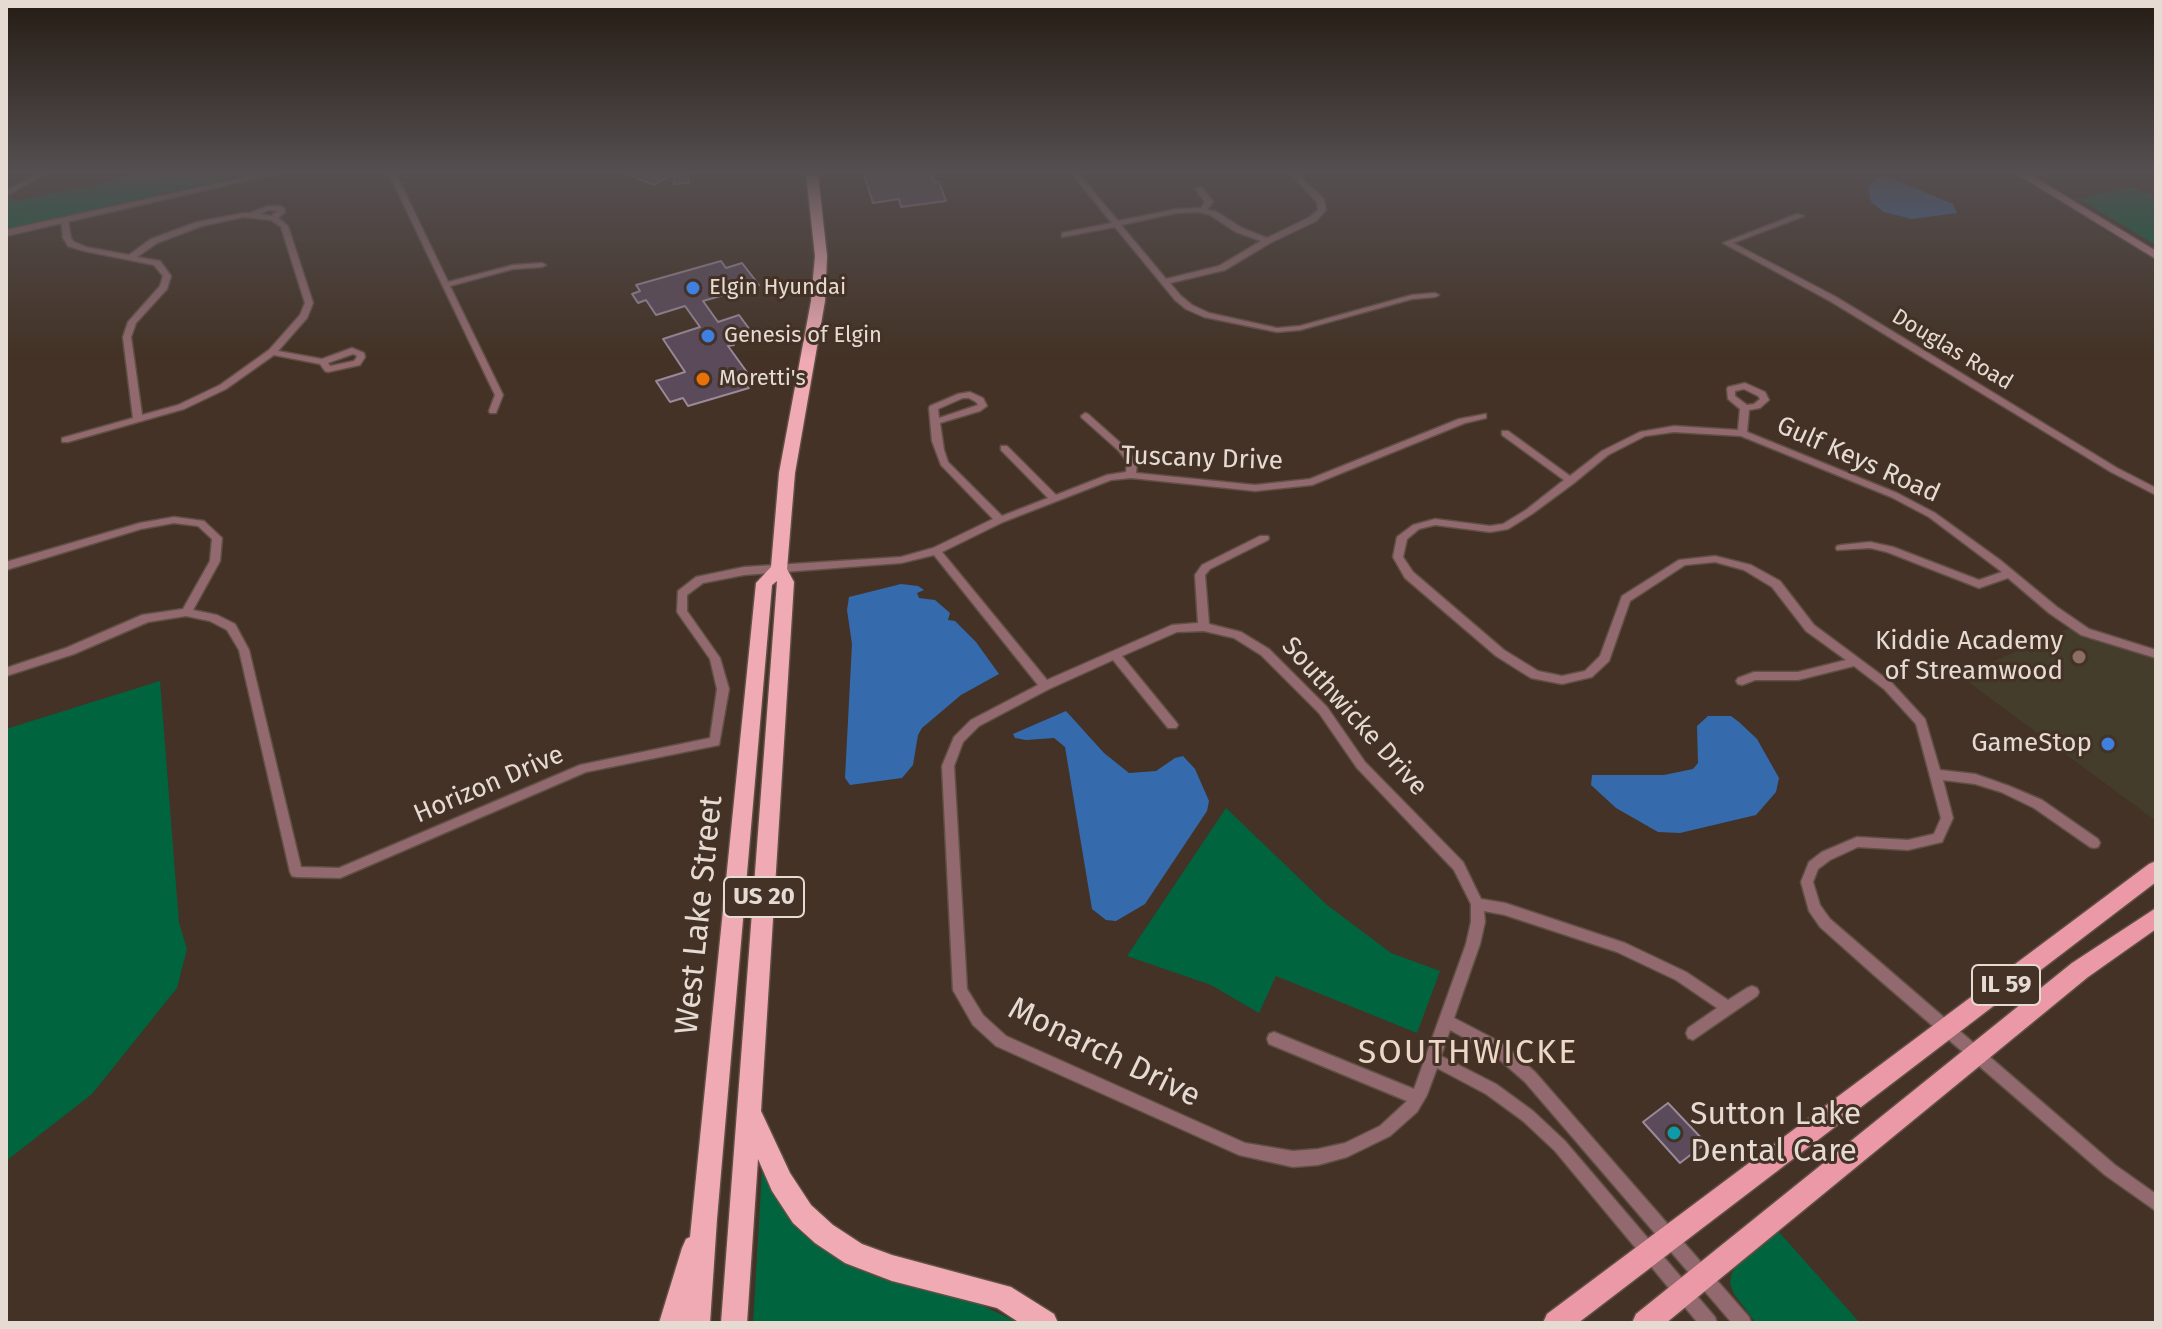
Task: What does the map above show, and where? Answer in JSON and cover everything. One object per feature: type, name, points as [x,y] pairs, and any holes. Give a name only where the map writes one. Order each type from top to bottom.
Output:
[{"type":"highway","name":"West Lake Street","points":[[734,1323],[786,582],[779,569],[787,473],[805,359],[818,301],[821,256],[819,236]]},
{"type":"highway","name":"West Lake Street","points":[[697,1323],[704,1219],[764,583],[779,569]]},
{"type":"highway","points":[[748,1110],[781,1182],[802,1214],[824,1234],[854,1254],[892,1268],[1002,1296],[1045,1323]]},
{"type":"highway","points":[[672,1323],[704,1219]]},
{"type":"main road","points":[[2123,236],[2156,256]]},
{"type":"main road","name":"IL 59","points":[[1645,1323],[1705,1276],[1961,1041],[2156,870]]},
{"type":"main road","name":"IL 59","points":[[1556,1323],[1660,1245],[1961,1041],[2080,970],[2156,917]]},
{"type":"street","points":[[67,236],[71,244],[84,249],[157,263],[167,276],[168,282],[142,308],[127,337],[138,419]]},
{"type":"street","points":[[130,258],[168,236]]},
{"type":"street","points":[[65,440],[205,396],[272,352],[304,316],[309,303],[287,236]]},
{"type":"street","points":[[422,236],[499,395],[493,411]]},
{"type":"street","points":[[1125,236],[1183,302],[1198,311],[1277,330],[1300,328],[1412,297],[1435,295]]},
{"type":"street","points":[[1256,236],[1267,241]]},
{"type":"street","points":[[1164,282],[1222,268],[1277,236]]},
{"type":"street","name":"Douglas Road","points":[[1746,236],[1727,243],[1833,299],[2114,470],[2156,492]]},
{"type":"street","points":[[446,285],[513,267],[542,265]]},
{"type":"street","points":[[272,352],[323,362]]},
{"type":"street","points":[[935,422],[983,406],[980,400],[970,395],[943,402],[933,408],[935,422],[944,463],[1000,520]]},
{"type":"street","points":[[1742,433],[1745,408]]},
{"type":"street","points":[[1085,416],[1122,449],[1132,462],[1131,475]]},
{"type":"street","name":"Tuscany Drive","points":[[779,569],[901,560],[936,551],[1000,520],[1102,479],[1131,475],[1255,488],[1312,482],[1462,421],[1483,416]]},
{"type":"street","name":"Gulf Keys Road","points":[[1961,1041],[1825,923],[1814,907],[1807,882],[1813,866],[1842,846],[1857,842],[1908,845],[1938,838],[1947,818],[1921,722],[1888,686],[1810,628],[1776,584],[1747,567],[1715,559],[1683,562],[1626,599],[1605,658],[1588,674],[1562,680],[1535,675],[1500,653],[1409,575],[1398,557],[1402,537],[1416,527],[1435,522],[1490,529],[1505,527],[1605,453],[1643,434],[1674,429],[1742,433],[1894,495],[1932,515],[2085,632],[2156,654]]},
{"type":"street","points":[[1505,433],[1571,481]]},
{"type":"street","points":[[1004,448],[1054,498]]},
{"type":"street","points":[[6,566],[140,526],[174,520],[201,523],[217,538],[215,561],[186,612],[146,618],[70,651],[6,672]]},
{"type":"street","points":[[1204,627],[1200,575],[1206,567],[1264,538]]},
{"type":"street","points":[[1841,548],[1870,545],[1889,549],[1979,584],[2010,573]]},
{"type":"street","points":[[936,551],[1045,686]]},
{"type":"street","name":"Horizon Drive","points":[[186,612],[213,618],[231,627],[244,650],[296,872],[340,873],[584,768],[715,742],[723,689],[715,658],[682,612],[682,594],[700,580],[722,574],[779,569]]},
{"type":"street","name":"Southwicke Drive","points":[[1045,686],[1176,628],[1204,627],[1237,635],[1257,646],[1335,725],[1361,765],[1459,866],[1477,904]]},
{"type":"street","points":[[1114,654],[1172,725]]},
{"type":"street","points":[[1742,681],[1754,676],[1798,676],[1855,662]]},
{"type":"street","name":"Monarch Drive","points":[[1045,686],[975,723],[958,740],[948,766],[960,990],[978,1020],[1001,1041],[1020,1050],[1244,1150],[1268,1156],[1318,1157],[1347,1150],[1385,1131],[1418,1098],[1433,1059]]},
{"type":"street","points":[[1937,774],[1975,779],[2005,789],[2038,804],[2094,843]]},
{"type":"street","points":[[1728,1008],[1681,976],[1620,947],[1505,909],[1477,904],[1478,922],[1473,944],[1433,1059],[1491,1089],[1528,1116],[1660,1245],[1705,1276],[1743,1323]]},
{"type":"street","points":[[1693,1033],[1752,992]]},
{"type":"street","points":[[1446,1021],[1497,1048],[1530,1077],[1578,1132],[1660,1245],[1683,1293],[1709,1323]]},
{"type":"street","points":[[1274,1039],[1418,1098]]},
{"type":"street","points":[[1961,1041],[2110,1170],[2156,1203]]},
{"type":"street","points":[[1560,1146],[1578,1132]]},
{"type":"shaded area","points":[[2072,627],[2094,640],[2156,659],[2156,821],[1960,676]]},
{"type":"green space","points":[[2141,236],[2156,236],[2156,245]]},
{"type":"green space","points":[[160,681],[179,923],[187,949],[177,988],[92,1094],[6,1161],[6,729]]},
{"type":"green space","points":[[1226,808],[1327,905],[1391,953],[1440,971],[1417,1033],[1276,976],[1259,1013],[1211,985],[1127,956]]},
{"type":"green space","points":[[762,1172],[793,1221],[814,1242],[847,1265],[888,1281],[979,1304],[1019,1323],[753,1323]]},
{"type":"green space","points":[[1778,1231],[1860,1323],[1756,1323],[1734,1294],[1731,1275],[1736,1266]]},
{"type":"water","points":[[901,584],[918,586],[924,590],[917,593],[919,598],[935,600],[950,613],[948,620],[955,621],[976,642],[999,674],[961,695],[922,728],[913,765],[902,778],[850,785],[845,778],[852,644],[847,610],[849,597]]},
{"type":"water","points":[[1066,711],[1104,753],[1129,773],[1156,771],[1183,756],[1195,769],[1209,801],[1207,811],[1145,904],[1116,921],[1106,920],[1092,909],[1065,747],[1054,738],[1026,740],[1015,738],[1013,734]]},
{"type":"water","points":[[1708,716],[1731,716],[1739,722],[1757,739],[1779,778],[1776,792],[1756,815],[1680,833],[1658,832],[1616,808],[1591,785],[1592,775],[1664,775],[1693,769],[1698,763],[1697,726]]},
{"type":"building","points":[[721,261],[726,268],[742,263],[759,285],[703,301],[718,322],[739,315],[753,334],[731,340],[734,345],[728,346],[749,375],[741,377],[749,388],[688,406],[683,398],[670,402],[656,381],[685,372],[663,339],[700,327],[685,306],[656,315],[646,300],[638,303],[632,294],[640,291],[636,285]]},
{"type":"building","name":"Sutton Lake Dental Care","points":[[1668,1103],[1706,1143],[1680,1163],[1643,1122]]},
{"type":"place","name":"Elgin Hyundai","points":[[693,288]]},
{"type":"place","name":"Genesis of Elgin","points":[[708,336]]},
{"type":"place","name":"Moretti's","points":[[703,379]]},
{"type":"place","name":"Kiddie Academy of Streamwood","points":[[2079,657]]},
{"type":"place","name":"GameStop","points":[[2108,744]]},
{"type":"place","name":"Sutton Lake Dental Care","points":[[1674,1133]]},
{"type":"district","name":"SOUTHWICKE","points":[[1468,1054]]}]
